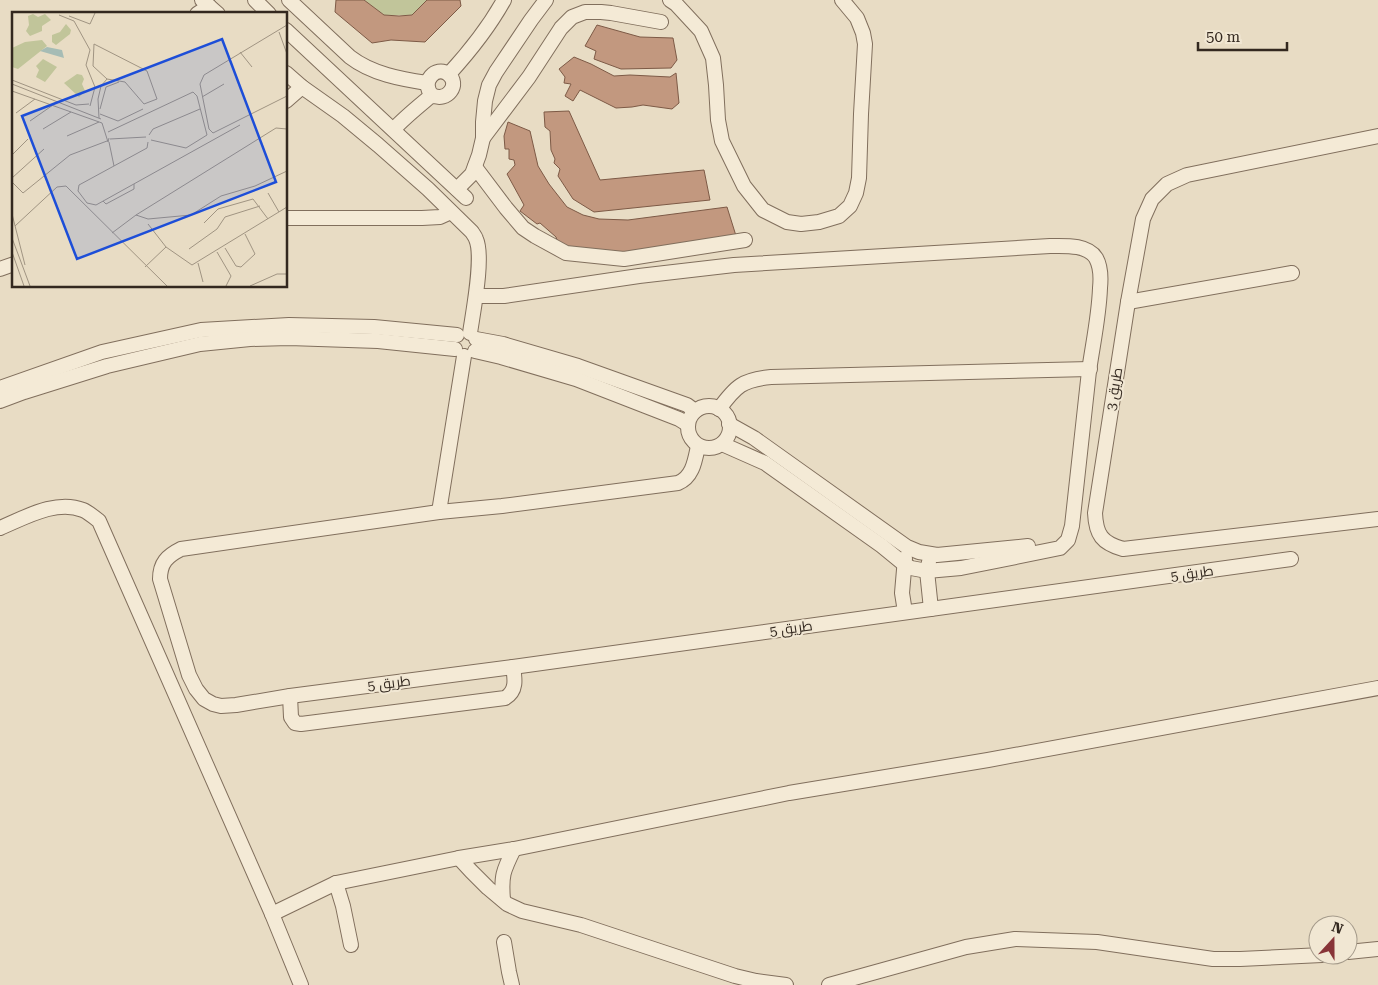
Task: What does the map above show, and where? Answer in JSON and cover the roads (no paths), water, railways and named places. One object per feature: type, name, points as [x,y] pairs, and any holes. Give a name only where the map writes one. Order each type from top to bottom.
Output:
[{"type":"street","points":[[255,0],[267,12]]},
{"type":"street","points":[[289,0],[361,66],[430,89],[440,97],[446,96],[450,92],[453,84],[449,74],[443,72],[435,73],[429,78],[430,89],[394,129]]},
{"type":"street","points":[[449,74],[492,21],[504,0]]},
{"type":"street","points":[[288,32],[462,194],[475,167],[483,138],[485,101],[489,86],[496,72],[546,0]]},
{"type":"street","points":[[670,0],[701,31],[713,58],[718,120],[722,141],[744,186],[762,210],[786,222],[801,224],[819,222],[839,216],[850,206],[856,193],[859,178],[865,44],[863,32],[857,18],[842,0]]},
{"type":"street","points":[[483,138],[529,77],[561,28],[572,17],[585,12],[611,13],[662,22]]},
{"type":"street","points":[[288,75],[343,116],[428,189],[467,226],[476,239],[478,250],[476,296],[466,344],[439,512]]},
{"type":"street","points":[[288,99],[302,87]]},
{"type":"street","name":"طريق 3","points":[[1378,136],[1187,175],[1167,184],[1152,199],[1143,218],[1095,513],[1096,526],[1101,537],[1111,545],[1123,549],[1378,519]]},
{"type":"street","points":[[475,167],[523,228],[566,253],[624,259],[745,240]]},
{"type":"street","points":[[288,218],[422,218],[440,217],[451,212]]},
{"type":"street","points":[[476,296],[504,296],[639,276],[734,265],[1050,246],[1071,246],[1086,250],[1095,257],[1100,270],[1100,287],[1072,526],[1068,540],[1060,548],[961,568],[927,571],[911,568],[765,464],[722,444]]},
{"type":"street","points":[[0,270],[12,265]]},
{"type":"street","points":[[1128,302],[1292,273]]},
{"type":"street","points":[[0,401],[23,386],[102,352],[201,330],[289,332],[374,328],[466,344],[503,344],[578,366],[687,406],[695,411]]},
{"type":"street","points":[[0,388],[23,386],[200,344],[250,339],[289,332]]},
{"type":"street","points":[[466,344],[501,357],[576,379],[679,418],[688,424]]},
{"type":"street","points":[[102,352],[107,366]]},
{"type":"street","points":[[719,409],[732,392],[747,381],[771,377],[1090,369]]},
{"type":"street","points":[[730,424],[728,435],[722,444],[714,448],[698,446],[691,440],[688,432],[690,417],[695,411],[707,406],[719,409],[724,413],[730,424],[754,438],[907,547],[919,552],[936,555],[1068,540]]},
{"type":"street","name":"طريق 5","points":[[698,446],[691,471],[684,481],[678,484],[439,512],[191,547],[172,553],[162,564],[160,580],[186,665],[196,689],[212,704],[221,706],[236,705],[290,696],[1291,559]]},
{"type":"street","points":[[0,528],[44,510],[57,507],[73,507],[83,510],[99,521],[272,914],[301,985]]},
{"type":"street","points":[[905,612],[902,593],[907,547]]},
{"type":"street","points":[[931,554],[927,571],[931,609]]},
{"type":"street","points":[[290,696],[291,717],[295,723],[301,724],[505,698],[511,694],[514,686],[513,666]]},
{"type":"street","points":[[272,914],[336,883],[789,793],[988,760],[1378,688]]},
{"type":"street","points":[[503,900],[502,876],[514,849]]},
{"type":"street","points":[[460,858],[471,871],[507,904],[522,911],[581,925],[735,976],[786,985]]},
{"type":"street","points":[[336,883],[351,945]]},
{"type":"street","points":[[829,985],[966,947],[1015,939],[1097,942],[1213,959],[1308,956]]},
{"type":"street","points":[[504,942],[508,972],[512,985]]},
{"type":"street","points":[[1358,951],[1378,949]]}]
